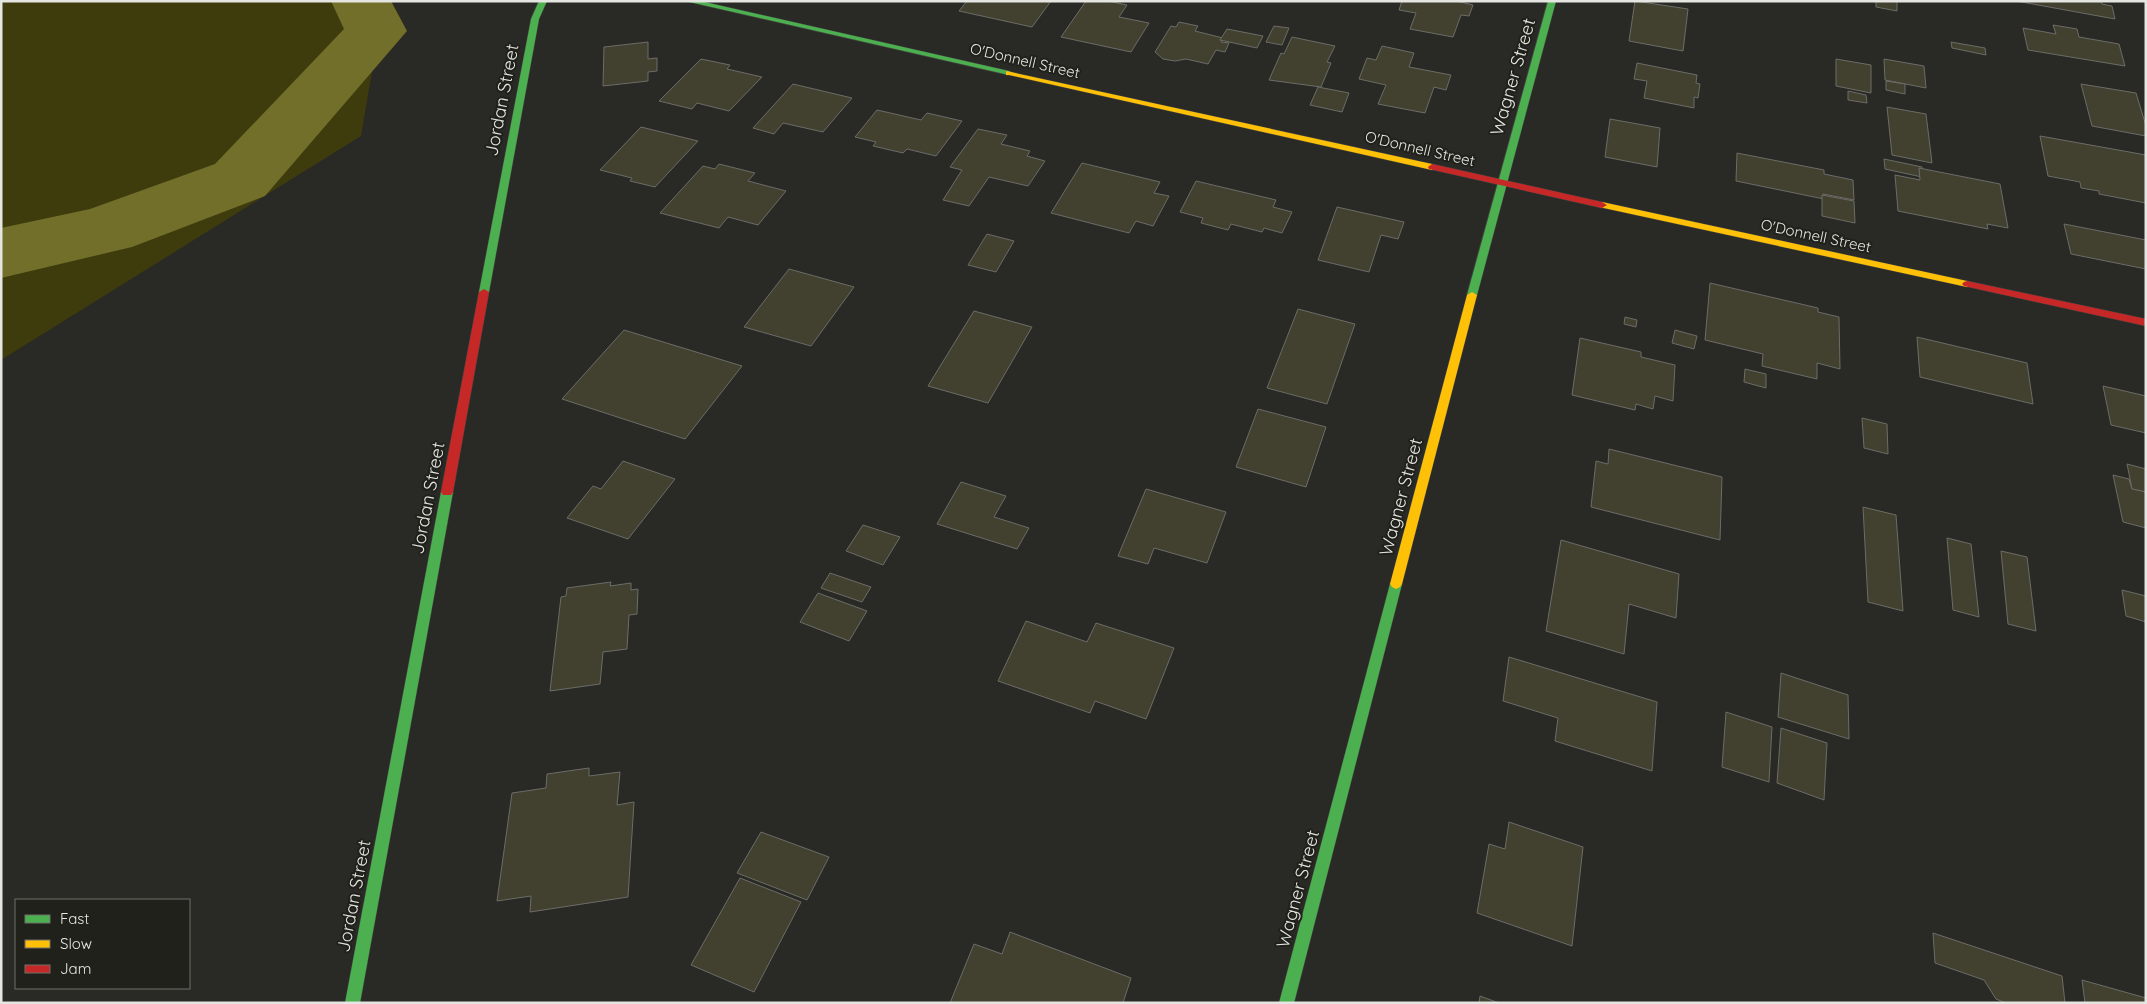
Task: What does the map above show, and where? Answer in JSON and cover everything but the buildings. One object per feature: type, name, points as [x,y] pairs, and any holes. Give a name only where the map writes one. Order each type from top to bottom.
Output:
[{"type":"street","name":"Jordan Street","points":[[352,1003],[534,29],[543,1]]},
{"type":"street","name":"O'Donnell Street","points":[[689,1],[1502,183],[2146,322]]},
{"type":"street","name":"Wagner Street","points":[[1286,1003],[1502,183],[1552,1]]},
{"type":"shaded area","points":[[1,1],[384,1],[361,136],[1,360]]},
{"type":"waterway","points":[[1,253],[106,230],[240,180],[376,31],[361,1]]},
{"type":"traffic: fast","points":[[484,292],[535,19],[543,1]]},
{"type":"traffic: fast","points":[[689,1],[1009,73]]},
{"type":"traffic: fast","points":[[1472,295],[1552,1]]},
{"type":"traffic: fast","points":[[352,1003],[447,492]]},
{"type":"traffic: fast","points":[[1286,1003],[1396,584]]},
{"type":"traffic: slow","points":[[1009,73],[1432,167]]},
{"type":"traffic: slow","points":[[1602,205],[1967,284]]},
{"type":"traffic: slow","points":[[1396,584],[1472,295]]},
{"type":"traffic: jam","points":[[1432,167],[1602,205]]},
{"type":"traffic: jam","points":[[1967,284],[2146,323]]},
{"type":"traffic: jam","points":[[447,492],[484,292]]}]
